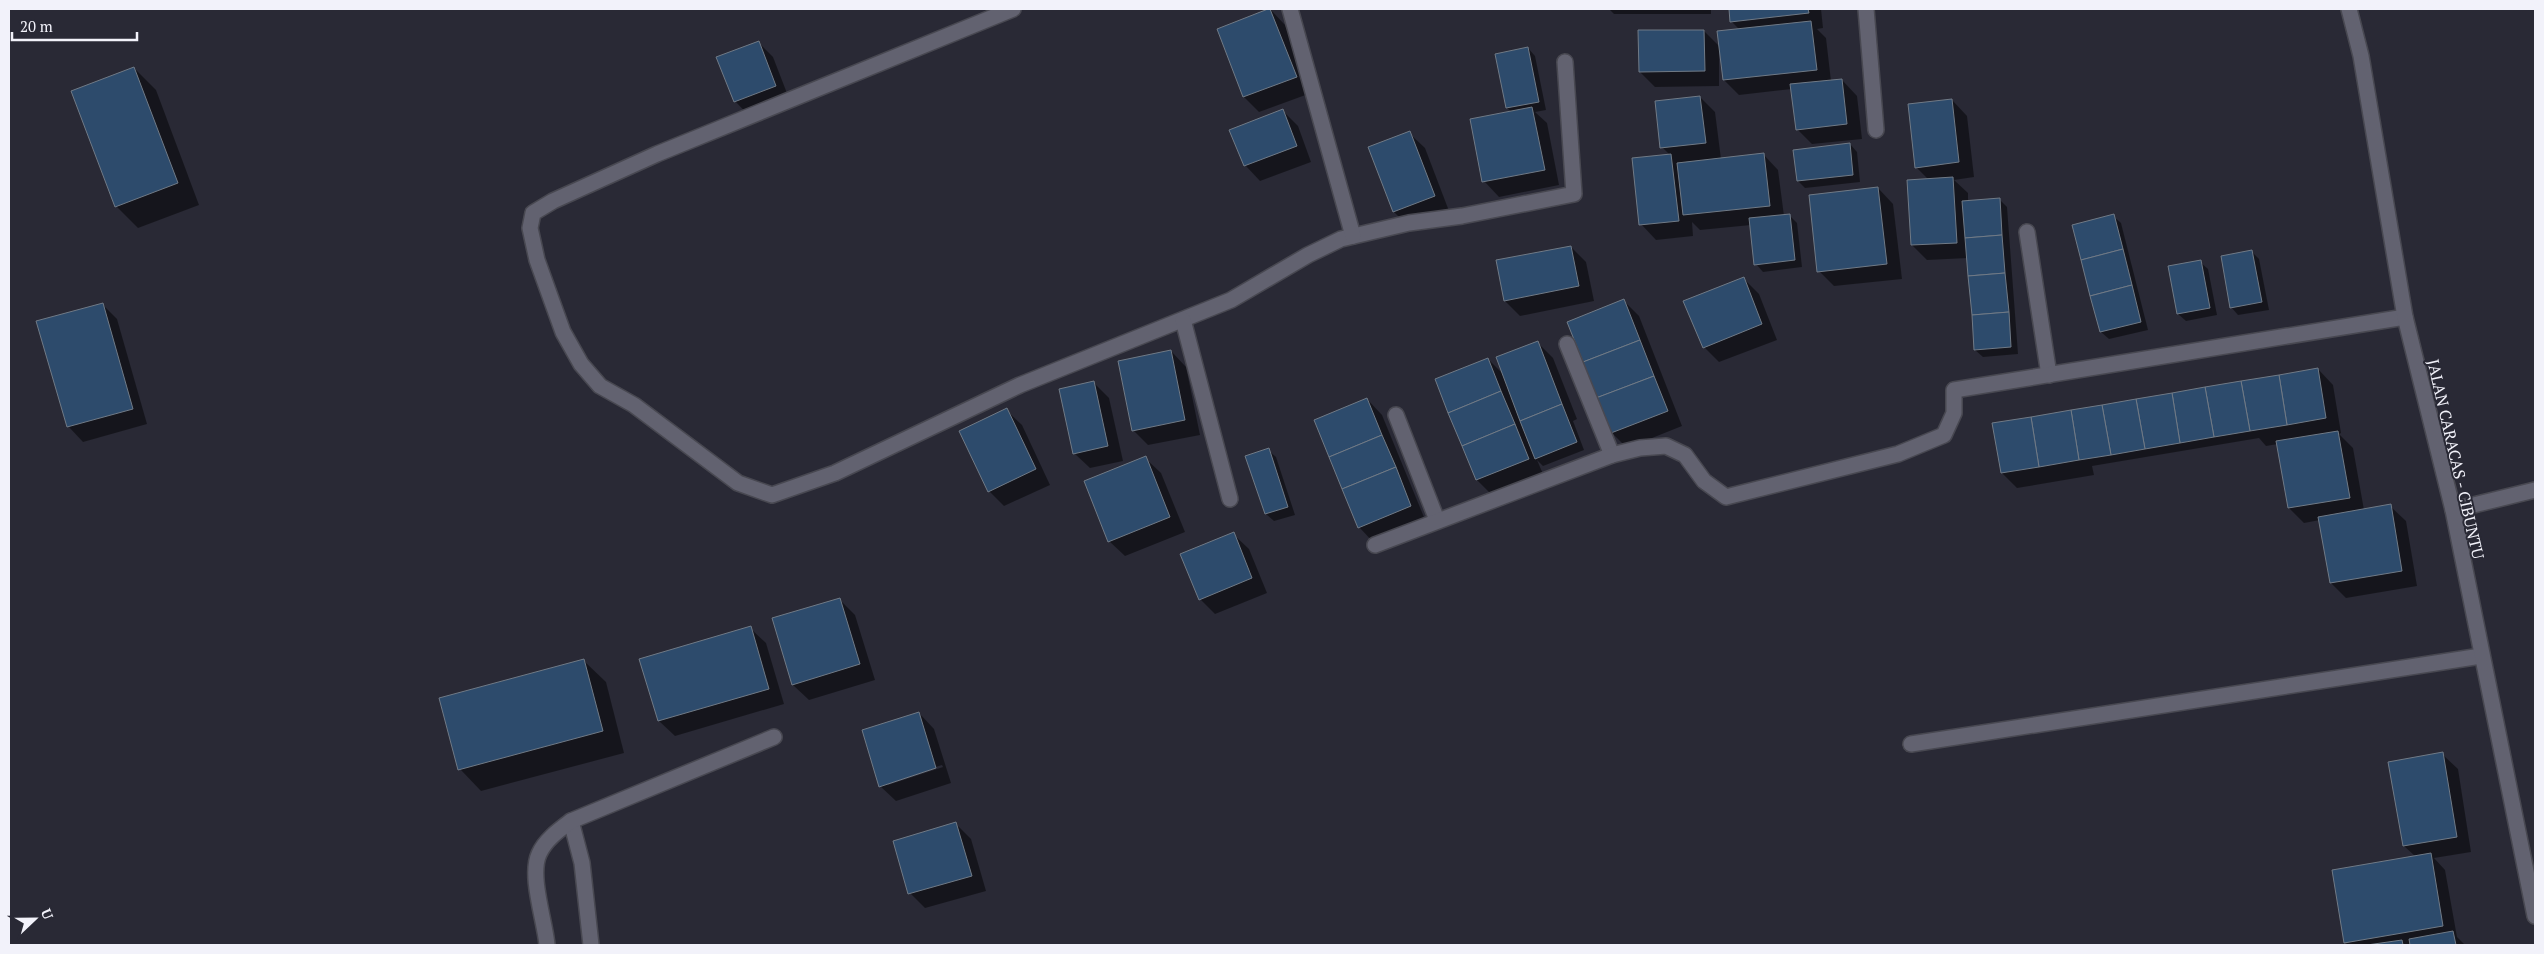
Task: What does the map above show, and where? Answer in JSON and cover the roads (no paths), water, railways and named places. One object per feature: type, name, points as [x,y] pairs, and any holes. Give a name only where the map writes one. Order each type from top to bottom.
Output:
[{"type":"street","points":[[1014,9],[657,154],[553,201],[533,213],[530,228],[537,260],[563,332],[576,356],[600,386],[634,405],[738,483],[772,495],[779,494],[835,472],[1020,385],[1231,300],[1308,255],[1341,239],[1409,223],[1462,216],[1574,194],[1565,62]]},
{"type":"street","points":[[1290,9],[1354,236]]},
{"type":"street","points":[[1866,9],[1876,130]]},
{"type":"street","name":"JALAN CARACAS - CIBUNTU","points":[[2349,9],[2362,56],[2405,317],[2452,510],[2535,916]]},
{"type":"street","points":[[2027,232],[2049,375]]},
{"type":"street","points":[[1375,545],[1612,455],[1640,448],[1666,446],[1685,455],[1704,481],[1726,497],[1898,454],[1944,435],[1954,413],[1954,390],[2405,317]]},
{"type":"street","points":[[1183,320],[1230,499]]},
{"type":"street","points":[[1567,344],[1612,455]]},
{"type":"street","points":[[1396,415],[1437,520]]},
{"type":"street","points":[[2452,510],[2535,490]]},
{"type":"street","points":[[1911,744],[2481,656]]},
{"type":"street","points":[[547,945],[536,885],[538,855],[551,836],[571,821],[774,736]]},
{"type":"street","points":[[571,821],[582,863],[591,945]]}]
